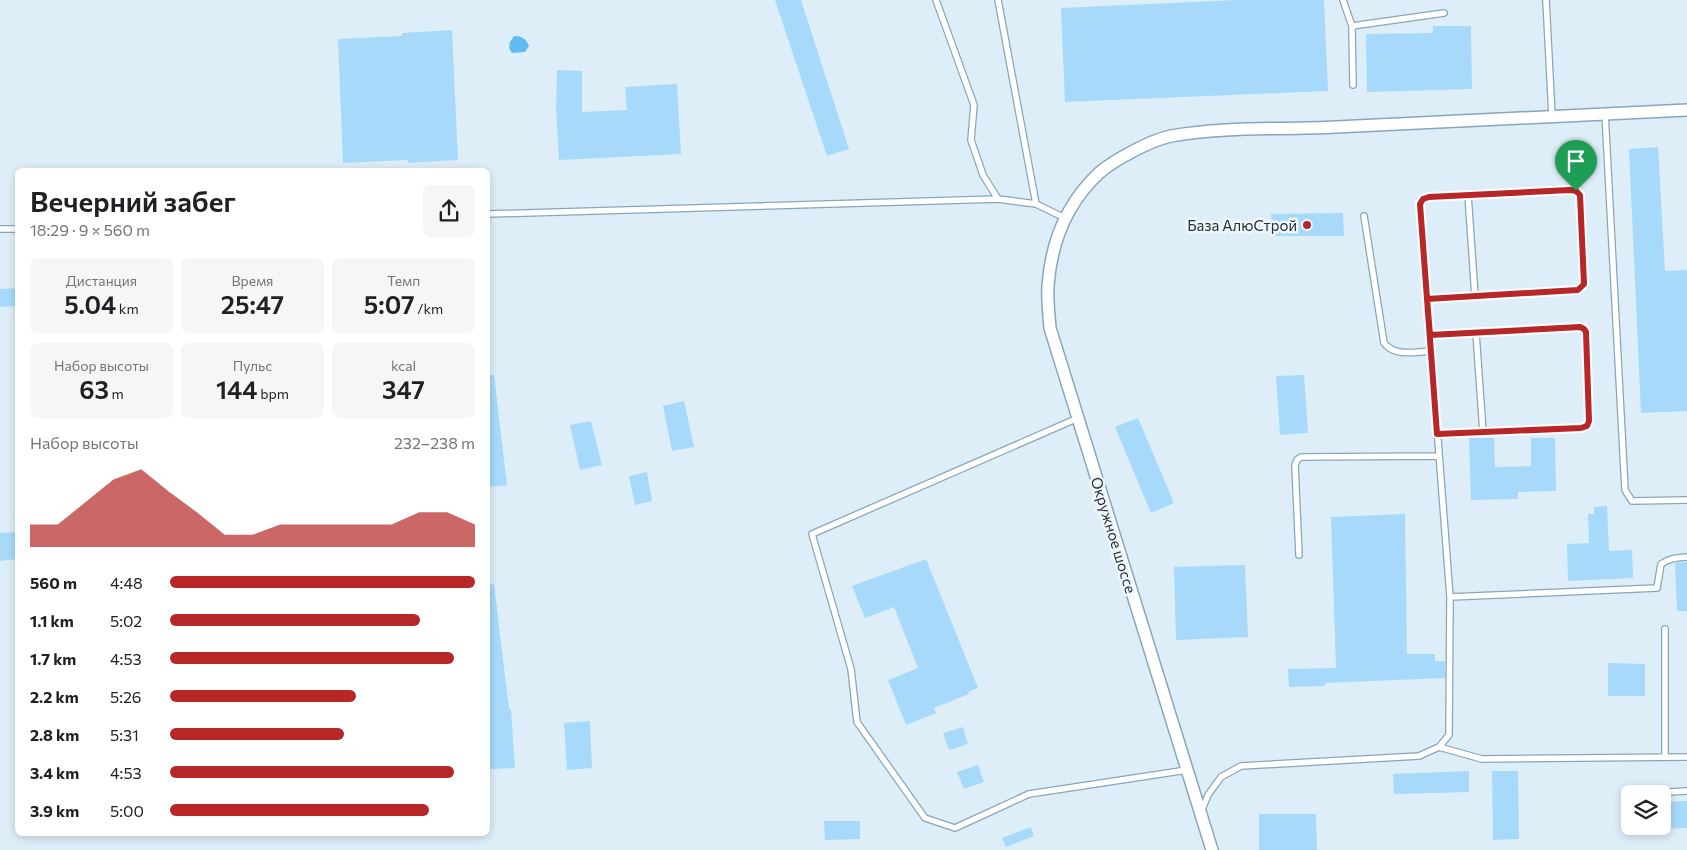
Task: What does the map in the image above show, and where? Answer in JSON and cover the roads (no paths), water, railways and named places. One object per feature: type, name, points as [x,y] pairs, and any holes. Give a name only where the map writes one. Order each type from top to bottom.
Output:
[{"type":"street","name":"Окружное шоссе","points":[[1212,850],[1050,328],[1048,287],[1052,249],[1079,194],[1100,172],[1131,152],[1169,137],[1211,132],[1687,110]]},
{"type":"lane","points":[[936,0],[974,105],[971,140],[984,175],[998,199]]},
{"type":"lane","points":[[998,0],[1036,204]]},
{"type":"lane","points":[[1342,0],[1352,26],[1353,85]]},
{"type":"lane","points":[[1546,0],[1552,116]]},
{"type":"lane","points":[[1352,26],[1444,13]]},
{"type":"lane","points":[[1605,114],[1625,490],[1632,501],[1687,500]]},
{"type":"lane","points":[[1201,812],[1208,795],[1222,777],[1241,766],[1419,756],[1439,747],[1449,735],[1450,597],[1437,434],[1430,335],[1427,299],[1420,204],[1423,199],[1429,197],[1570,190],[1576,191],[1580,195],[1584,284],[1582,288],[1578,290],[1427,299]]},
{"type":"lane","points":[[1468,195],[1475,296]]},
{"type":"lane","points":[[490,214],[998,199],[1036,204],[1066,218]]},
{"type":"lane","points":[[1364,216],[1384,343],[1388,349],[1396,352],[1431,351]]},
{"type":"lane","points":[[0,229],[15,229]]},
{"type":"lane","points":[[1430,335],[1580,327],[1586,332],[1589,421],[1587,426],[1581,428],[1437,434]]},
{"type":"lane","points":[[1476,333],[1483,432]]},
{"type":"lane","points":[[1078,418],[812,534],[851,669],[857,722],[925,818],[955,828],[1029,794],[1188,770]]},
{"type":"lane","points":[[1299,555],[1295,465],[1301,457],[1439,456]]},
{"type":"lane","points":[[1450,597],[1607,592],[1657,588],[1661,564],[1674,558],[1687,557]]},
{"type":"lane","points":[[1665,629],[1665,757]]},
{"type":"lane","points":[[1439,747],[1482,759],[1687,757]]},
{"type":"lane","points":[[1671,792],[1687,791]]},
{"type":"water","points":[[514,36],[521,37],[527,41],[529,46],[525,52],[512,53],[509,48]]},
{"type":"place","name":"База АлюСтрой","points":[[1307,225]]}]
